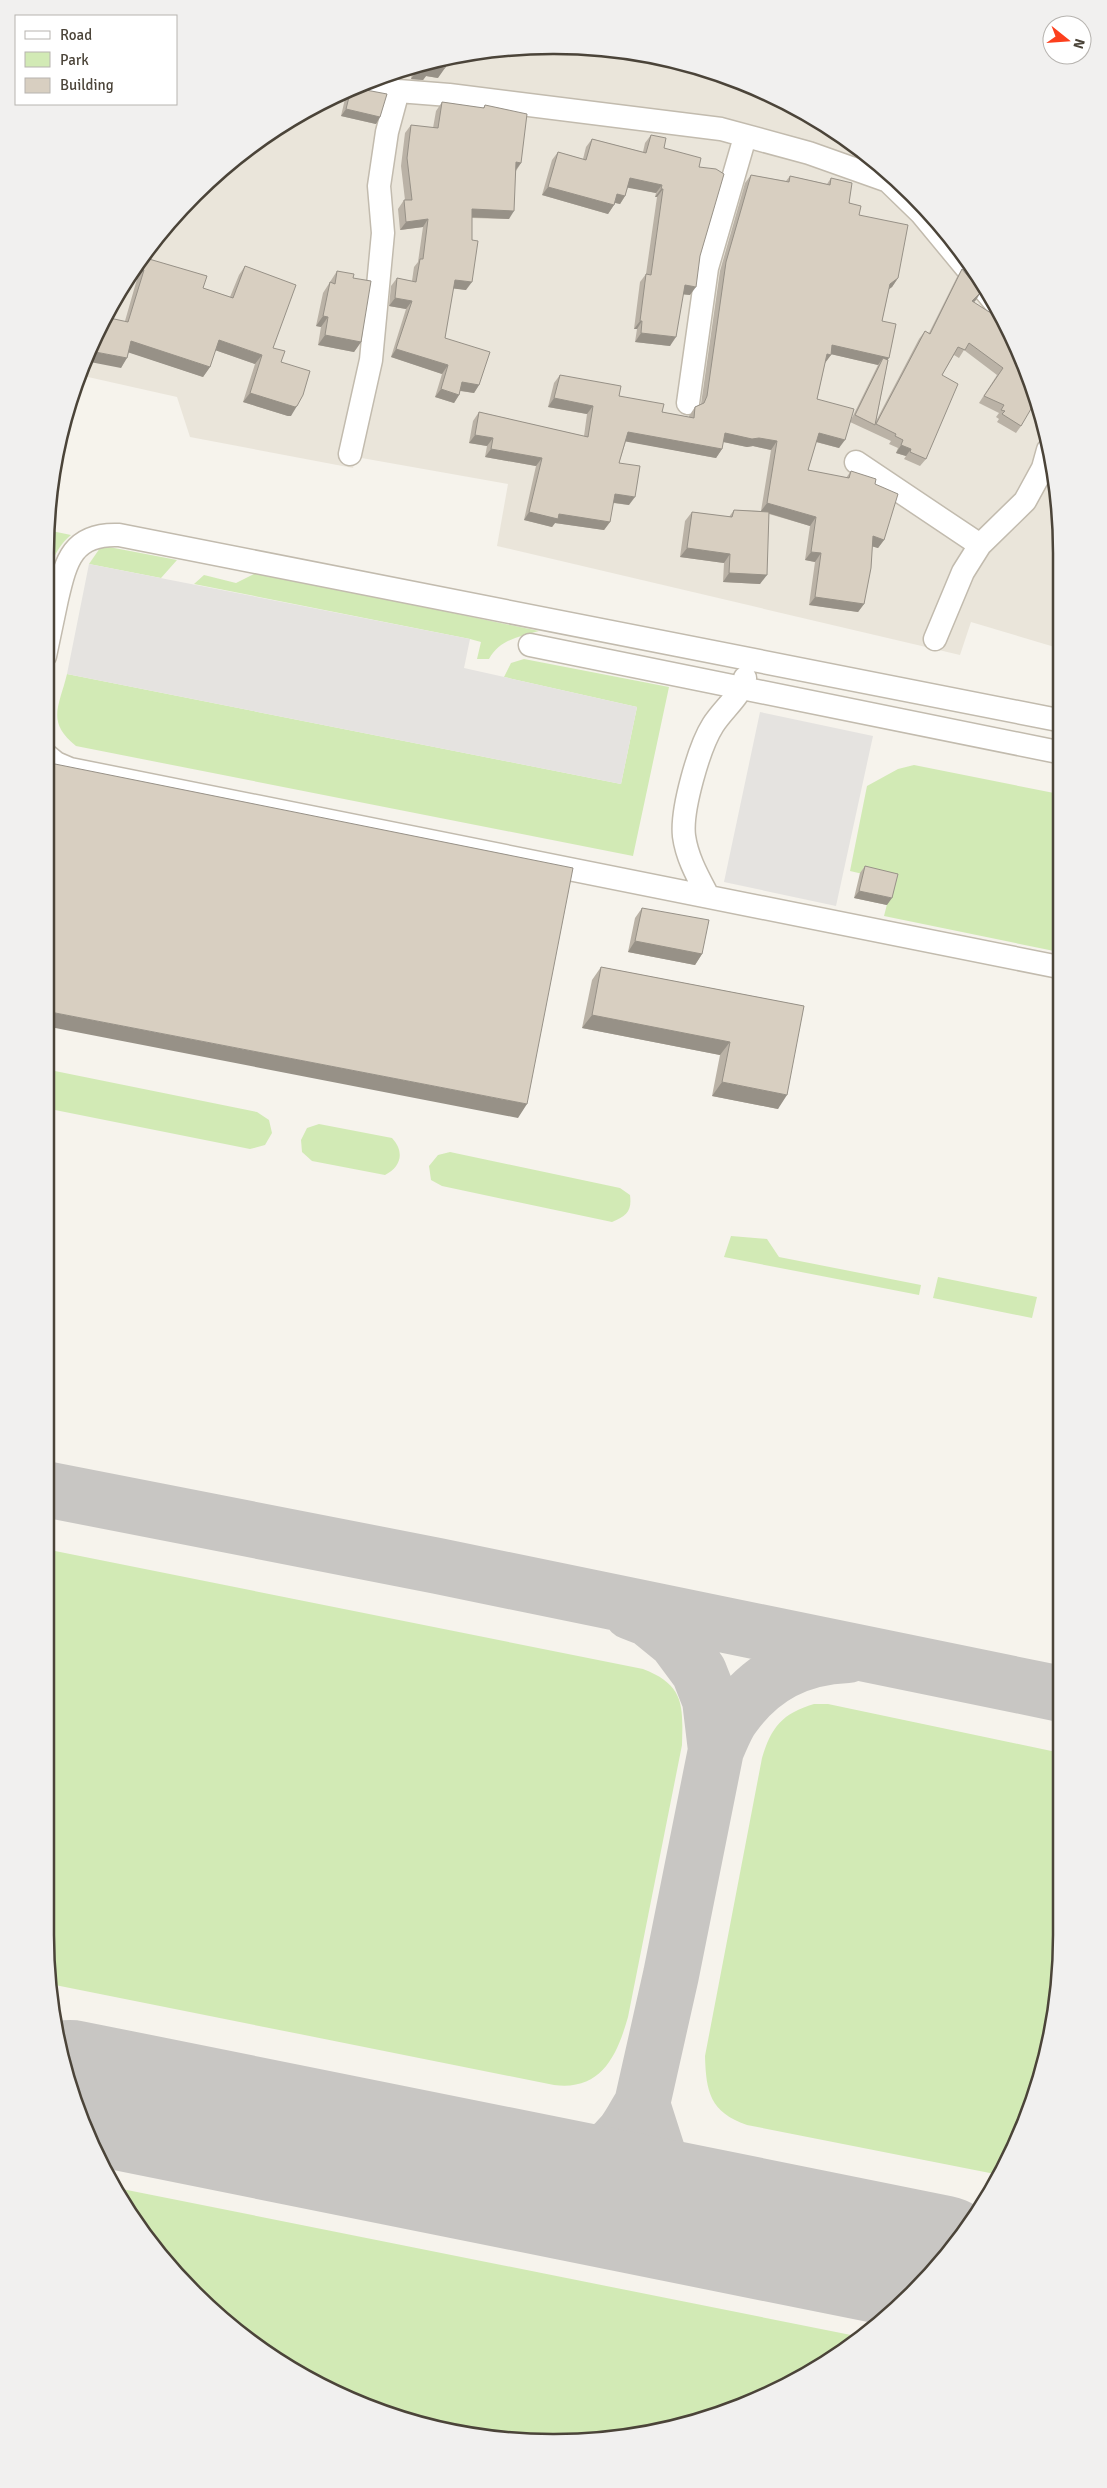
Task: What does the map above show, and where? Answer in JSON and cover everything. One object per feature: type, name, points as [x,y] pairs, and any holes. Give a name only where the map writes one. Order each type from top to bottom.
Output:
[{"type":"street","points":[[376,87],[398,91],[449,95],[721,129],[809,153],[885,180]]},
{"type":"street","points":[[350,454],[371,360],[383,233],[379,186],[387,132],[398,91]]},
{"type":"street","points":[[688,403],[707,268],[745,137]]},
{"type":"street","points":[[935,639],[962,572],[980,545],[1025,501],[1045,461]]},
{"type":"street","points":[[856,462],[980,545]]},
{"type":"street","points":[[54,614],[63,572],[69,558],[78,546],[90,538],[104,534],[119,535],[1053,719]]},
{"type":"street","points":[[530,645],[1053,751]]},
{"type":"street","points":[[708,896],[692,865],[684,835],[689,793],[699,754],[722,712],[743,689],[750,659]]},
{"type":"street","points":[[54,761],[70,768],[1053,966]]},
{"type":"shaded area","points":[[521,55],[586,55],[651,63],[683,71],[714,80],[775,105],[831,138],[858,157],[907,200],[950,249],[969,276],[1002,332],[1015,362],[1027,393],[1044,456],[1052,521],[1053,647],[971,622],[960,655],[497,546],[508,484],[356,457],[353,468],[190,437],[177,397],[86,377],[105,332],[138,276],[157,249],[200,200],[249,157],[276,138],[332,105],[362,92],[393,80],[456,63]]},
{"type":"shaded area","points":[[89,564],[470,639],[464,668],[637,707],[621,784],[67,674]]},
{"type":"shaded area","points":[[760,712],[873,736],[836,906],[724,882]]},
{"type":"green space","points":[[55,532],[71,535],[60,547],[54,559]]},
{"type":"green space","points":[[109,547],[177,560],[161,578],[89,564],[100,548]]},
{"type":"green space","points":[[258,572],[539,631],[504,643],[493,652],[489,659],[477,659],[481,642],[470,639],[194,584],[204,575],[236,583]]},
{"type":"green space","points":[[524,659],[669,687],[633,856],[76,746],[61,729],[57,713],[67,674],[621,784],[637,707],[504,677],[511,663]]},
{"type":"green space","points":[[914,765],[1053,793],[1053,951],[884,916],[893,881],[850,871],[867,786],[898,769]]},
{"type":"green space","points":[[54,1071],[257,1112],[269,1120],[272,1133],[265,1145],[250,1149],[54,1110]]},
{"type":"green space","points":[[319,1124],[392,1138],[399,1149],[398,1163],[395,1168],[385,1175],[312,1161],[302,1152],[301,1140],[307,1128]]},
{"type":"green space","points":[[450,1152],[620,1188],[630,1195],[629,1209],[625,1215],[612,1222],[442,1186],[431,1180],[429,1166],[438,1155]]},
{"type":"green space","points":[[731,1236],[767,1239],[779,1257],[921,1285],[919,1295],[724,1257]]},
{"type":"green space","points":[[938,1277],[1037,1297],[1032,1318],[933,1298]]},
{"type":"green space","points":[[54,1551],[643,1669],[667,1682],[679,1698],[682,1719],[682,1745],[628,2017],[618,2045],[604,2068],[584,2082],[570,2085],[554,2085],[57,1985],[54,1935]]},
{"type":"green space","points":[[814,1704],[828,1704],[1053,1751],[1053,1935],[1049,2000],[1044,2032],[1027,2095],[1002,2156],[992,2173],[747,2125],[725,2114],[712,2099],[707,2080],[705,2056],[762,1758],[774,1730],[786,1717]]},
{"type":"green space","points":[[124,2189],[852,2335],[775,2383],[714,2408],[651,2425],[619,2430],[554,2434],[488,2430],[456,2425],[393,2408],[332,2383],[276,2350],[249,2331],[200,2288],[178,2264],[157,2239]]},
{"type":"building","points":[[367,90],[387,94],[380,117],[346,109],[349,98]]},
{"type":"building","points":[[442,102],[484,108],[485,105],[527,114],[521,163],[516,162],[514,211],[472,209],[472,240],[478,241],[472,282],[455,280],[445,338],[490,352],[479,385],[462,382],[459,395],[441,389],[448,365],[396,349],[412,301],[395,298],[397,278],[416,282],[420,259],[423,259],[428,219],[406,222],[404,200],[412,200],[407,158],[411,125],[438,128]]},
{"type":"building","points":[[651,135],[666,138],[664,148],[701,158],[699,167],[716,169],[724,174],[700,256],[696,287],[685,285],[676,337],[641,333],[642,321],[640,321],[646,274],[651,275],[662,185],[630,178],[625,196],[617,194],[614,205],[548,187],[558,152],[586,160],[592,139],[646,153]]},
{"type":"building","points":[[751,175],[789,182],[790,176],[830,185],[831,178],[852,183],[849,203],[861,206],[859,215],[908,225],[898,278],[890,284],[882,321],[896,324],[889,358],[832,345],[831,355],[827,354],[817,399],[854,409],[845,440],[819,433],[808,470],[849,478],[851,471],[876,479],[875,484],[898,494],[884,540],[873,536],[871,568],[864,604],[815,597],[821,553],[811,552],[816,517],[767,503],[777,441],[759,438],[752,439],[725,433],[722,449],[628,432],[619,463],[640,466],[635,497],[615,494],[610,522],[559,514],[558,519],[529,512],[542,458],[491,449],[493,438],[475,435],[479,412],[588,437],[593,406],[554,398],[560,375],[621,386],[619,396],[664,404],[662,412],[694,418],[695,407],[704,403],[707,396],[726,262]]},
{"type":"building","points":[[150,259],[207,276],[203,288],[233,298],[245,266],[296,285],[273,348],[285,351],[281,362],[310,371],[303,395],[297,406],[250,393],[262,355],[219,340],[210,367],[131,341],[127,358],[96,352],[113,319],[128,322],[144,270],[142,270]]},
{"type":"building","points":[[962,269],[980,293],[972,301],[991,313],[1002,332],[1027,393],[1031,408],[1021,426],[1002,414],[1005,411],[1001,410],[1004,405],[984,396],[1003,368],[969,343],[965,350],[958,347],[942,375],[958,384],[926,459],[910,452],[911,449],[901,445],[903,440],[895,436],[896,434],[876,424],[925,331],[930,334]]},
{"type":"building","points":[[337,271],[354,274],[353,278],[371,281],[361,342],[325,335],[328,317],[323,316],[330,282],[335,284]]},
{"type":"building","points":[[883,358],[888,360],[875,425],[855,415]]},
{"type":"building","points":[[734,510],[769,512],[767,575],[729,573],[730,554],[687,548],[692,512],[732,517]]},
{"type":"building","points":[[54,764],[573,868],[527,1104],[54,1013]]},
{"type":"building","points":[[865,866],[898,874],[892,898],[859,891]]},
{"type":"building","points":[[642,908],[709,920],[702,954],[635,941]]},
{"type":"building","points":[[601,967],[804,1006],[787,1095],[722,1082],[730,1042],[592,1015]]},
{"type":"taxiway","points":[[54,1491],[438,1566],[1053,1692]]},
{"type":"taxiway","points":[[631,1612],[649,1619],[676,1641],[699,1672],[710,1700],[716,1750],[671,1975],[642,2104],[658,2154],[676,2183],[702,2204],[735,2223]]},
{"type":"taxiway","points":[[716,1750],[733,1716],[744,1702],[769,1680],[783,1671],[813,1660],[848,1655]]},
{"type":"taxiway","points":[[521,2180],[549,2175],[590,2161],[614,2144],[629,2126],[642,2104]]},
{"type":"runway","points":[[79,2092],[930,2263]]}]
